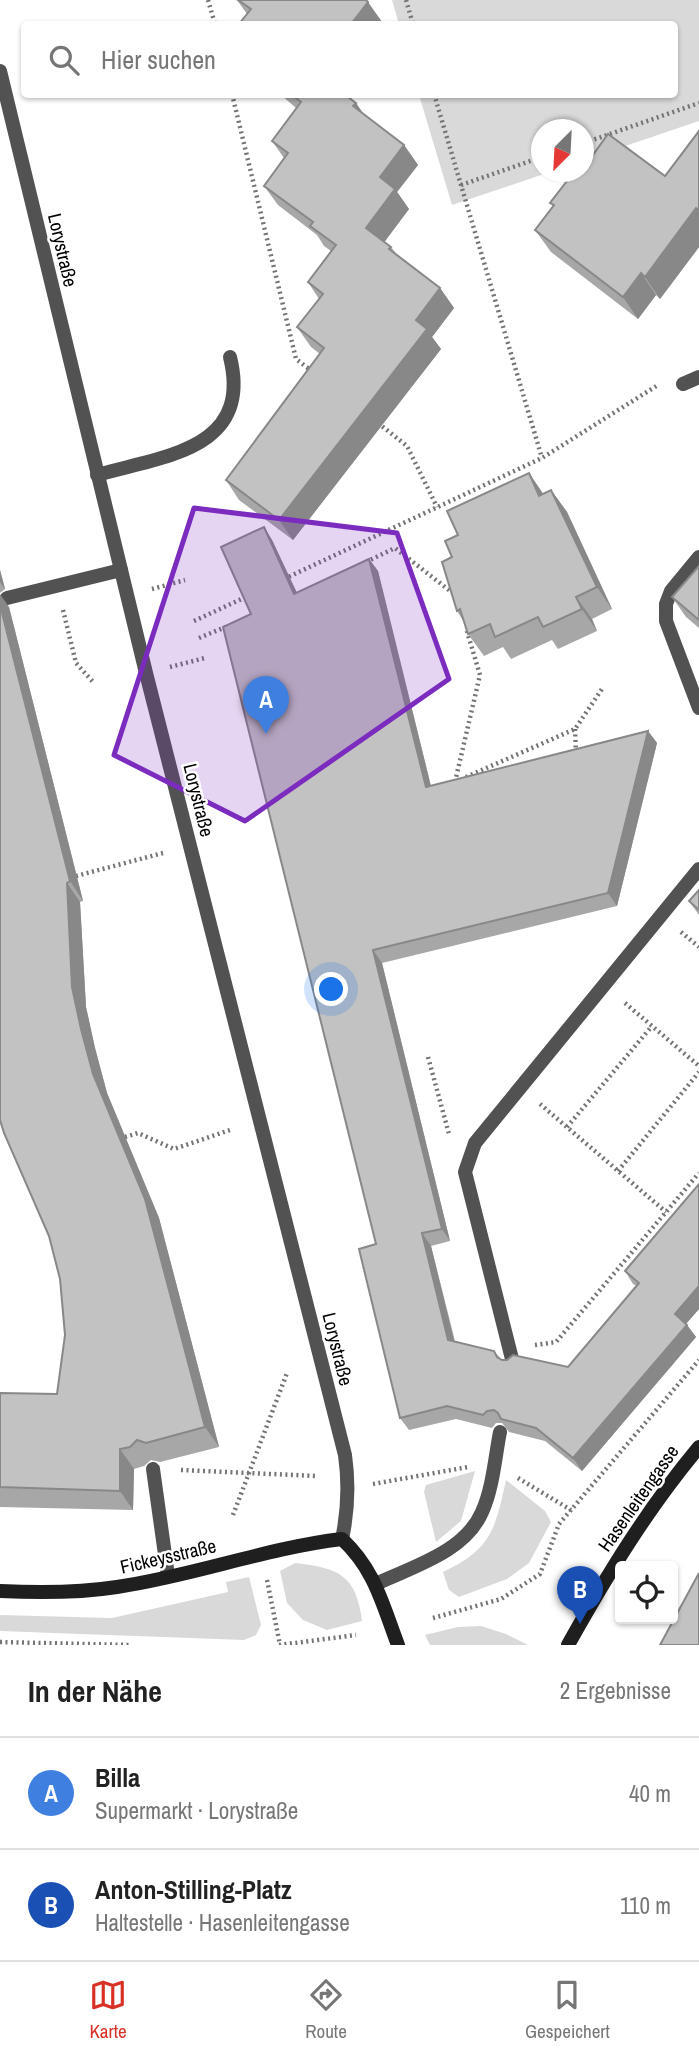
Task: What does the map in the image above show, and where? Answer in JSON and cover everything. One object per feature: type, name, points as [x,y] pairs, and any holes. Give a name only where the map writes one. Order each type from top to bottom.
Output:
[{"type":"street","name":"Lorystraße","points":[[0,71],[97,475],[345,1455],[348,1489],[342,1539]]},
{"type":"street","points":[[97,475],[195,447],[211,435],[225,420],[233,400],[235,377],[230,357]]},
{"type":"street","points":[[682,384],[699,377]]},
{"type":"street","points":[[699,557],[671,591],[666,604],[666,621],[699,708]]},
{"type":"street","points":[[7,597],[121,570]]},
{"type":"street","points":[[513,1363],[465,1172],[475,1143],[699,869]]},
{"type":"street","points":[[376,1584],[439,1554],[458,1542],[471,1529],[482,1512],[500,1432]]},
{"type":"street","name":"Hasenleitengasse","points":[[568,1645],[646,1515],[699,1447]]},
{"type":"street","points":[[153,1469],[168,1576]]},
{"type":"street","points":[[342,1539],[357,1552],[376,1584],[398,1645]]},
{"type":"street","name":"Fickeysstraße","points":[[0,1591],[85,1591],[118,1587],[292,1546],[342,1539]]},
{"type":"path","points":[[208,0],[214,21]]},
{"type":"path","points":[[406,0],[412,21]]},
{"type":"path","points":[[233,98],[296,359],[316,374]]},
{"type":"path","points":[[435,98],[542,458]]},
{"type":"path","points":[[594,139],[699,103]]},
{"type":"path","points":[[461,185],[531,160]]},
{"type":"path","points":[[279,581],[542,458],[662,383],[682,384]]},
{"type":"path","points":[[377,422],[407,446],[437,507]]},
{"type":"path","points":[[359,565],[394,548],[457,597]]},
{"type":"path","points":[[57,585],[76,663],[93,682]]},
{"type":"path","points":[[194,621],[255,593]]},
{"type":"path","points":[[453,790],[480,675],[465,622]]},
{"type":"path","points":[[199,638],[229,625]]},
{"type":"path","points":[[455,782],[575,729],[602,689]]},
{"type":"path","points":[[575,729],[577,760]]},
{"type":"path","points":[[76,876],[163,853]]},
{"type":"path","points":[[604,985],[699,1066]]},
{"type":"path","points":[[567,1127],[652,1026]]},
{"type":"path","points":[[428,1057],[455,1154],[465,1172]]},
{"type":"path","points":[[618,1171],[699,1072]]},
{"type":"path","points":[[520,1087],[666,1212]]},
{"type":"path","points":[[125,1137],[138,1133],[174,1149],[230,1130]]},
{"type":"path","points":[[510,1348],[556,1342],[699,1173]]},
{"type":"path","points":[[433,1618],[500,1599],[540,1574],[559,1524],[699,1360]]},
{"type":"path","points":[[233,1515],[287,1373]]},
{"type":"path","points":[[153,1469],[317,1476]]},
{"type":"path","points":[[266,1579],[280,1645],[356,1635]]},
{"type":"path","points":[[0,1642],[131,1645]]},
{"type":"highlighted area","points":[[194,508],[397,533],[449,679],[245,821],[114,755]]},
{"type":"shaded area","points":[[392,0],[699,0],[699,121],[594,157],[594,119],[531,119],[531,178],[452,205],[420,98],[678,98],[678,21],[398,21]]},
{"type":"shaded area","points":[[475,1471],[461,1521],[436,1542],[424,1492],[426,1485]]},
{"type":"shaded area","points":[[506,1480],[545,1511],[551,1522],[529,1563],[507,1579],[459,1597],[449,1590],[443,1572],[472,1555],[489,1536]]},
{"type":"shaded area","points":[[295,1563],[334,1571],[343,1577],[355,1593],[362,1621],[327,1630],[303,1620],[287,1603],[280,1571]]},
{"type":"shaded area","points":[[249,1577],[261,1625],[256,1635],[244,1640],[0,1631],[0,1615],[112,1618],[228,1592],[226,1582]]},
{"type":"shaded area","points":[[481,1626],[528,1645],[430,1645],[425,1635],[458,1627]]},
{"type":"building","points":[[238,0],[368,2],[353,21],[241,21],[251,9]]},
{"type":"building","points":[[296,98],[349,98],[356,103],[353,106],[404,145],[380,177],[395,189],[366,228],[440,288],[416,320],[427,329],[279,520],[226,480],[324,348],[297,327],[323,294],[308,282],[336,245],[310,226],[313,222],[264,186],[288,153],[272,141],[301,102]]},
{"type":"building","points":[[699,131],[699,210],[696,208],[645,277],[641,273],[623,297],[535,230],[554,205],[550,203],[566,182],[594,182],[594,153],[608,134],[665,176]]},
{"type":"building","points":[[529,473],[539,496],[551,490],[597,587],[576,597],[582,609],[543,627],[538,617],[495,637],[490,624],[468,634],[460,609],[457,611],[442,562],[452,557],[445,541],[458,535],[447,511]]},
{"type":"building","points":[[264,527],[294,594],[369,559],[426,787],[648,731],[608,893],[373,950],[442,1229],[422,1233],[448,1340],[494,1351],[502,1360],[513,1355],[568,1367],[639,1283],[625,1271],[699,1184],[699,1286],[675,1314],[687,1325],[573,1458],[536,1428],[501,1419],[494,1410],[483,1415],[447,1406],[400,1418],[359,1249],[376,1244],[223,627],[251,614],[221,547]]},
{"type":"building","points":[[699,566],[699,620],[672,597]]},
{"type":"building","points":[[0,605],[70,881],[67,883],[72,987],[81,1029],[93,1074],[145,1199],[205,1427],[146,1443],[137,1440],[130,1447],[120,1449],[120,1491],[0,1487],[0,1393],[57,1394],[65,1335],[60,1279],[49,1236],[0,1120]]},
{"type":"building","points":[[699,890],[699,910],[689,901]]},
{"type":"building","points":[[699,1573],[699,1645],[660,1645],[671,1624],[678,1624],[678,1612]]},
{"type":"place","name":"Billa","points":[[266,734]]},
{"type":"place","name":"Anton-Stilling-Platz","points":[[580,1624]]}]
